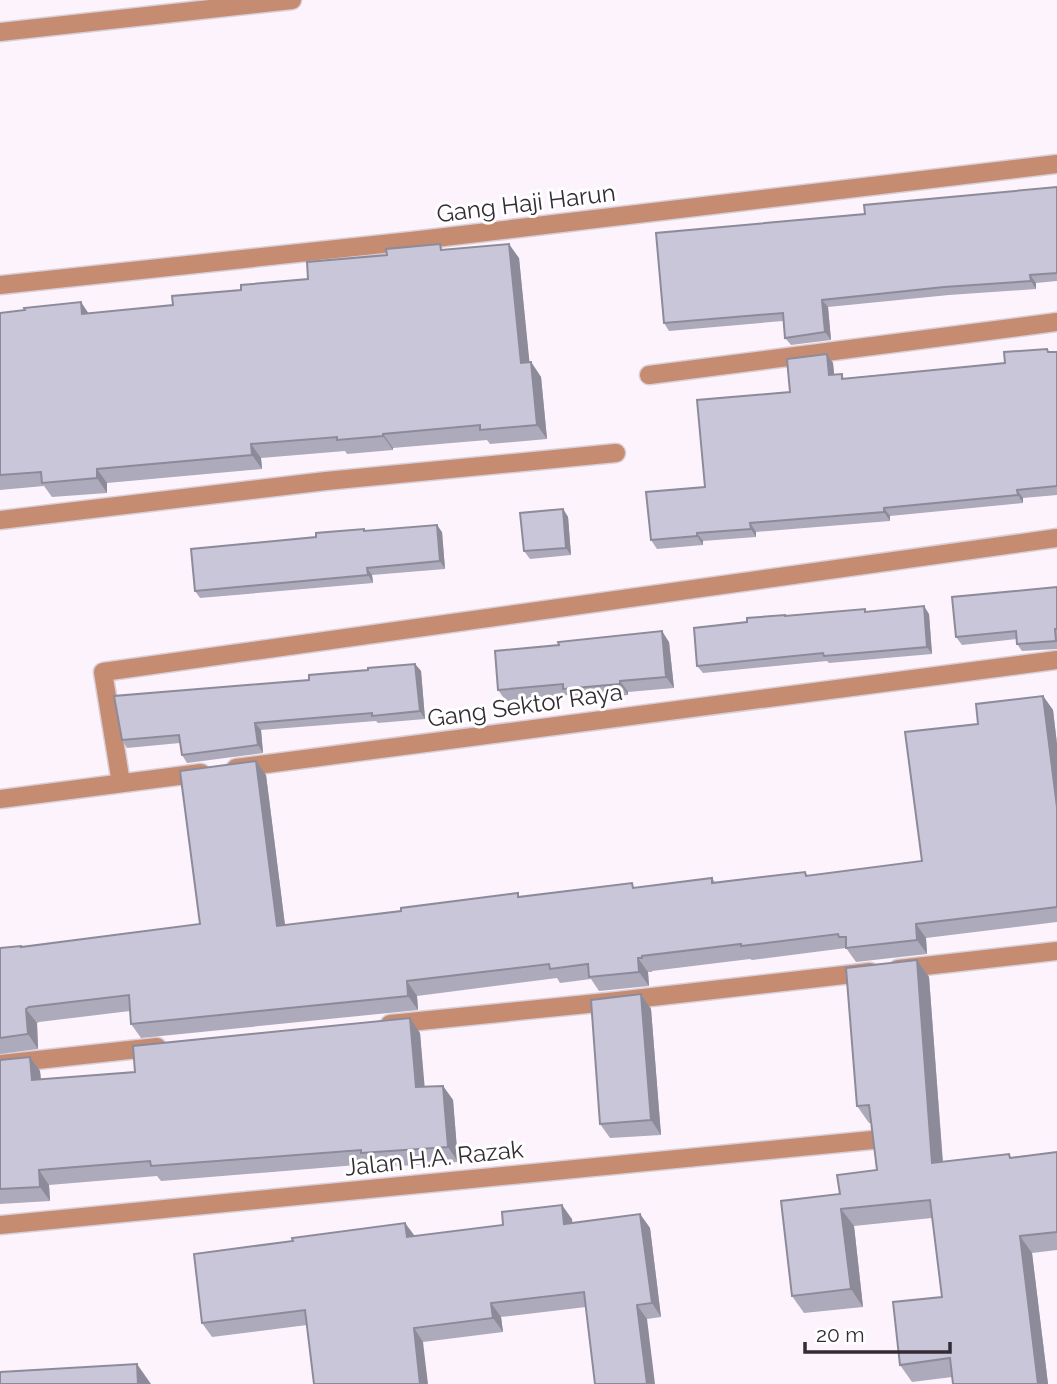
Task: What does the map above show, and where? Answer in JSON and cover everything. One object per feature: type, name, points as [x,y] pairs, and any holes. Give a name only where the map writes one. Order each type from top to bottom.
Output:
[{"type":"street","points":[[0,32],[292,0]]},
{"type":"street","name":"Gang Haji Harun","points":[[0,285],[411,241],[1057,164]]},
{"type":"street","points":[[649,375],[1057,322]]},
{"type":"street","points":[[0,520],[326,481],[616,453]]},
{"type":"street","points":[[121,783],[103,672],[1057,538]]},
{"type":"street","name":"Gang Sektor Raya","points":[[0,799],[1057,660]]},
{"type":"street","points":[[368,1026],[617,1002],[1057,951]]},
{"type":"street","points":[[0,1063],[174,1045]]},
{"type":"street","name":"Jalan H.A. Razak","points":[[0,1225],[872,1140]]},
{"type":"building","points":[[1057,187],[1057,273],[1030,275],[1031,281],[822,300],[825,332],[785,338],[783,313],[664,323],[656,233],[865,214],[864,205]]},
{"type":"building","points":[[440,244],[441,250],[509,244],[521,363],[531,362],[537,425],[480,430],[480,425],[337,440],[337,437],[251,444],[252,455],[97,469],[97,478],[42,483],[41,472],[0,475],[0,313],[81,302],[82,314],[173,305],[172,296],[241,290],[241,285],[308,279],[307,262],[387,255],[386,249]]},
{"type":"building","points":[[1047,349],[1048,352],[1057,352],[1057,486],[1017,490],[1018,495],[884,508],[884,512],[750,523],[751,529],[651,540],[646,492],[705,487],[697,400],[790,392],[787,359],[827,354],[829,375],[842,374],[842,379],[1005,363],[1004,352]]},
{"type":"building","points":[[563,509],[566,548],[524,551],[520,513]]},
{"type":"building","points":[[437,525],[440,561],[367,568],[368,575],[195,591],[191,549],[316,537],[316,533]]},
{"type":"building","points":[[1057,587],[1056,641],[1017,644],[1016,631],[956,637],[952,597]]},
{"type":"building","points":[[924,606],[927,647],[824,656],[823,653],[697,666],[694,628],[747,622],[747,618]]},
{"type":"building","points":[[662,631],[666,677],[563,689],[563,684],[498,690],[495,651]]},
{"type":"building","points":[[415,664],[420,711],[255,723],[258,745],[182,755],[179,735],[122,740],[114,696],[309,680],[309,675]]},
{"type":"building","points":[[1043,696],[1057,807],[1057,907],[916,924],[917,940],[846,948],[846,937],[839,937],[838,934],[741,944],[642,956],[638,958],[639,972],[589,977],[588,964],[550,969],[549,964],[407,981],[408,996],[131,1024],[129,995],[29,1007],[26,1009],[28,1034],[0,1038],[0,948],[200,924],[180,771],[256,761],[277,926],[518,893],[518,897],[632,883],[633,888],[712,878],[712,883],[805,872],[806,876],[922,861],[905,732],[978,724],[976,704]]},
{"type":"building","points":[[917,960],[932,1163],[1009,1154],[1010,1158],[1057,1152],[1057,1232],[1020,1236],[1038,1384],[953,1384],[950,1358],[900,1365],[893,1302],[942,1297],[930,1200],[841,1209],[851,1289],[792,1296],[781,1201],[840,1194],[837,1175],[877,1170],[869,1105],[857,1106],[846,968]]},
{"type":"building","points":[[641,994],[651,1120],[600,1124],[591,1000]]},
{"type":"building","points":[[410,1018],[416,1087],[443,1086],[448,1147],[361,1153],[361,1150],[151,1166],[150,1161],[39,1170],[40,1187],[0,1189],[0,1060],[30,1057],[32,1080],[135,1072],[133,1046]]},
{"type":"building","points":[[562,1205],[564,1224],[640,1214],[652,1303],[637,1305],[647,1384],[595,1384],[584,1292],[491,1303],[493,1318],[414,1328],[420,1384],[314,1384],[305,1310],[202,1323],[194,1254],[405,1223],[407,1237],[503,1225],[502,1212]]},
{"type":"building","points":[[137,1364],[138,1384],[0,1384],[0,1372]]}]
